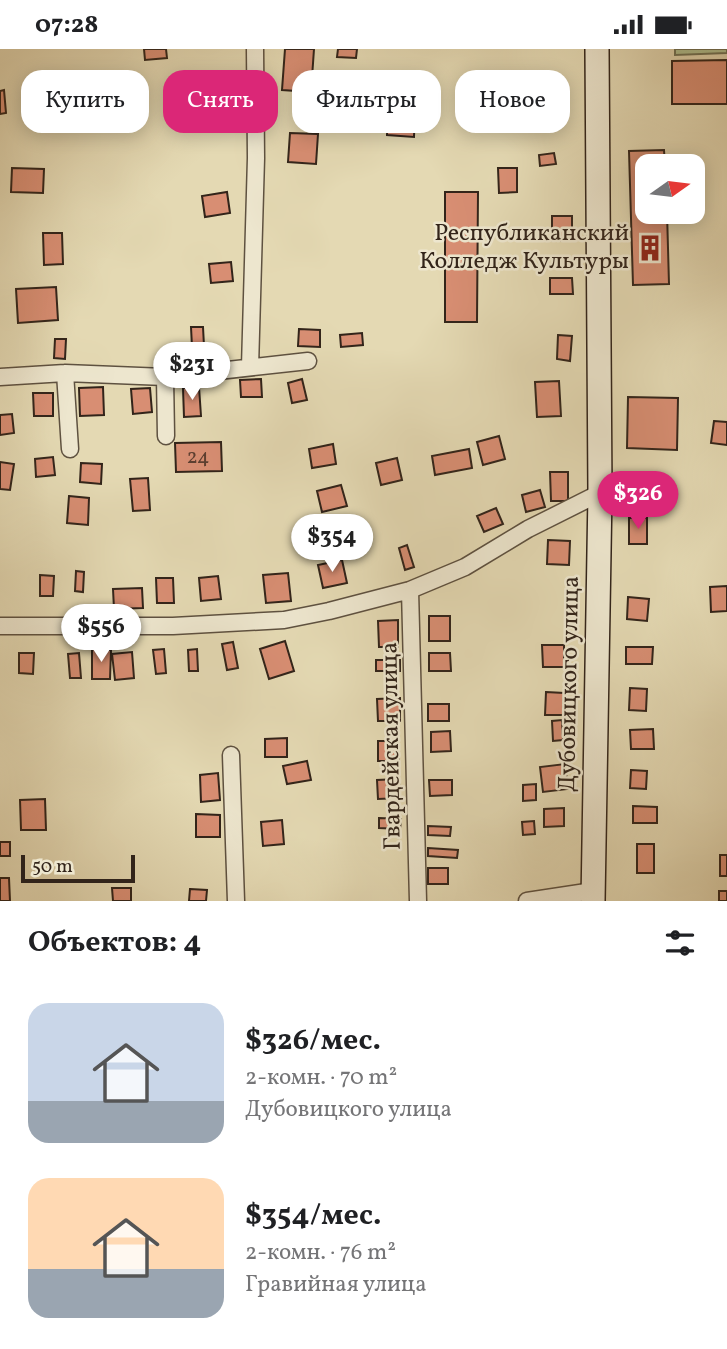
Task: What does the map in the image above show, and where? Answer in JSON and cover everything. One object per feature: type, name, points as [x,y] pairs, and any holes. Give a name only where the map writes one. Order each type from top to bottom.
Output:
[{"type":"street","points":[[250,367],[256,158],[255,49]]},
{"type":"street","name":"Дубовицкого улица","points":[[593,896],[600,493],[597,49]]},
{"type":"street","points":[[0,377],[65,373],[165,377],[308,361]]},
{"type":"street","points":[[65,373],[70,449]]},
{"type":"street","points":[[165,377],[166,436]]},
{"type":"street","points":[[0,626],[173,626],[284,620],[410,590],[465,566],[528,529],[600,493]]},
{"type":"street","name":"Гвардейская улица","points":[[410,590],[418,901]]},
{"type":"street","points":[[231,755],[236,901]]},
{"type":"street","points":[[527,901],[593,896]]},
{"type":"green space","points":[[675,49],[727,49],[727,53],[675,55]]},
{"type":"building","points":[[144,49],[166,49],[167,58],[145,60]]},
{"type":"building","points":[[285,49],[314,49],[313,70],[292,70],[292,91],[282,90]]},
{"type":"building","points":[[338,49],[357,49],[356,58],[337,57]]},
{"type":"building","points":[[727,60],[727,104],[672,104],[672,61]]},
{"type":"building","points":[[4,90],[6,113],[0,114],[0,91]]},
{"type":"building","points":[[290,133],[318,134],[316,164],[288,162]]},
{"type":"building","points":[[387,133],[414,133],[414,137]]},
{"type":"building","name":"Республиканский Колледж Культуры","points":[[664,150],[664,154],[635,154],[635,224],[667,224],[669,284],[633,285],[629,151]]},
{"type":"building","points":[[554,153],[556,164],[540,166],[539,155]]},
{"type":"building","points":[[12,168],[44,169],[43,193],[11,192]]},
{"type":"building","points":[[498,168],[517,168],[517,192],[499,193]]},
{"type":"building","points":[[227,192],[230,213],[205,217],[202,196]]},
{"type":"building","points":[[445,192],[478,192],[477,322],[445,322]]},
{"type":"building","points":[[552,216],[572,216],[572,241],[552,241]]},
{"type":"building","points":[[43,233],[62,233],[63,264],[44,265]]},
{"type":"building","points":[[231,262],[233,281],[211,283],[209,264]]},
{"type":"building","points":[[550,278],[572,278],[573,294],[550,294]]},
{"type":"building","points":[[56,287],[58,320],[18,323],[16,289]]},
{"type":"building","points":[[191,327],[203,327],[204,346],[192,347]]},
{"type":"building","points":[[299,329],[320,330],[320,347],[298,346]]},
{"type":"building","points":[[362,333],[363,345],[341,347],[340,335]]},
{"type":"building","points":[[558,335],[572,336],[570,361],[557,359]]},
{"type":"building","points":[[55,339],[66,339],[65,359],[54,358]]},
{"type":"building","points":[[261,379],[262,397],[241,397],[240,380]]},
{"type":"building","points":[[302,379],[307,400],[292,403],[288,383]]},
{"type":"building","points":[[559,381],[561,416],[537,417],[535,382]]},
{"type":"building","points":[[103,387],[104,415],[80,416],[79,388]]},
{"type":"building","points":[[199,387],[201,416],[184,417],[183,388]]},
{"type":"building","points":[[150,388],[152,412],[133,414],[131,389]]},
{"type":"building","points":[[33,393],[53,393],[53,416],[34,416]]},
{"type":"building","points":[[628,397],[678,398],[677,450],[627,448]]},
{"type":"building","points":[[12,414],[14,433],[0,435],[0,415]]},
{"type":"building","points":[[714,421],[727,422],[727,445],[711,443]]},
{"type":"building","points":[[499,436],[505,459],[483,465],[477,442]]},
{"type":"building","points":[[221,442],[222,471],[176,472],[175,443]]},
{"type":"building","points":[[333,444],[336,464],[312,468],[309,449]]},
{"type":"building","points":[[469,449],[472,468],[435,475],[432,456]]},
{"type":"building","points":[[53,457],[55,475],[36,477],[35,459]]},
{"type":"building","points":[[397,458],[402,480],[381,485],[376,463]]},
{"type":"building","points":[[0,462],[14,464],[10,490],[0,489]]},
{"type":"building","points":[[81,463],[102,464],[101,484],[80,482]]},
{"type":"building","points":[[550,472],[568,472],[568,501],[551,501]]},
{"type":"building","points":[[148,478],[150,510],[133,511],[130,479]]},
{"type":"building","points":[[341,485],[347,506],[322,512],[317,491]]},
{"type":"building","points":[[540,490],[545,507],[526,512],[522,495]]},
{"type":"building","points":[[69,496],[89,498],[88,525],[67,523]]},
{"type":"building","points":[[496,508],[503,524],[484,532],[477,516]]},
{"type":"building","points":[[629,518],[647,518],[647,544],[629,544]]},
{"type":"building","points":[[548,540],[570,541],[569,565],[547,564]]},
{"type":"building","points":[[407,545],[414,567],[405,570],[399,548]]},
{"type":"building","points":[[342,560],[347,583],[323,588],[318,565]]},
{"type":"building","points":[[76,571],[84,572],[83,592],[75,591]]},
{"type":"building","points":[[288,573],[291,601],[266,603],[263,575]]},
{"type":"building","points":[[40,575],[54,576],[53,596],[40,596]]},
{"type":"building","points":[[218,576],[221,599],[201,601],[199,578]]},
{"type":"building","points":[[156,578],[173,578],[174,603],[157,603]]},
{"type":"building","points":[[727,586],[727,611],[711,612],[710,587]]},
{"type":"building","points":[[142,588],[143,608],[114,609],[113,589]]},
{"type":"building","points":[[628,597],[649,599],[647,621],[627,619]]},
{"type":"building","points":[[429,616],[450,616],[450,641],[429,641]]},
{"type":"building","points":[[398,620],[398,647],[379,647],[378,621]]},
{"type":"building","points":[[285,641],[294,671],[269,679],[260,649]]},
{"type":"building","points":[[233,642],[238,668],[227,670],[222,644]]},
{"type":"building","points":[[542,645],[564,645],[564,667],[543,667]]},
{"type":"building","points":[[626,647],[653,647],[652,664],[626,664]]},
{"type":"building","points":[[92,649],[111,650],[110,679],[92,679]]},
{"type":"building","points":[[164,649],[166,673],[156,674],[153,650]]},
{"type":"building","points":[[197,649],[198,671],[189,671],[188,650]]},
{"type":"building","points":[[132,652],[134,678],[115,680],[112,654]]},
{"type":"building","points":[[19,653],[34,653],[33,674],[19,673]]},
{"type":"building","points":[[79,653],[81,678],[70,678],[68,654]]},
{"type":"building","points":[[429,653],[450,653],[451,671],[429,671]]},
{"type":"building","points":[[376,660],[400,660],[400,671],[376,671]]},
{"type":"building","points":[[630,688],[647,689],[646,711],[629,710]]},
{"type":"building","points":[[546,692],[564,693],[563,715],[545,715]]},
{"type":"building","points":[[400,698],[400,721],[378,721],[377,699]]},
{"type":"building","points":[[428,704],[449,704],[449,721],[428,721]]},
{"type":"building","points":[[562,720],[563,740],[553,741],[552,721]]},
{"type":"building","points":[[653,729],[654,749],[631,749],[630,730]]},
{"type":"building","points":[[450,731],[451,751],[431,752],[431,732]]},
{"type":"building","points":[[287,738],[287,757],[265,757],[265,739]]},
{"type":"building","points":[[378,741],[399,741],[399,761],[378,761]]},
{"type":"building","points":[[307,761],[311,780],[287,784],[283,766]]},
{"type":"building","points":[[565,764],[568,789],[543,792],[540,767]]},
{"type":"building","points":[[631,770],[647,771],[646,789],[630,788]]},
{"type":"building","points":[[218,773],[220,800],[201,802],[200,775]]},
{"type":"building","points":[[399,779],[400,798],[378,799],[377,780]]},
{"type":"building","points":[[429,780],[452,780],[452,795],[430,796]]},
{"type":"building","points":[[536,784],[536,800],[523,801],[523,785]]},
{"type":"building","points":[[45,799],[46,830],[21,830],[20,800]]},
{"type":"building","points":[[633,806],[657,807],[657,823],[633,823]]},
{"type":"building","points":[[564,808],[564,826],[544,827],[544,809]]},
{"type":"building","points":[[196,814],[220,815],[220,837],[196,837]]},
{"type":"building","points":[[379,818],[401,819],[400,829],[379,828]]},
{"type":"building","points":[[282,820],[284,844],[263,846],[261,822]]},
{"type":"building","points":[[534,821],[535,834],[523,835],[522,822]]},
{"type":"building","points":[[428,826],[451,827],[450,836],[428,835]]},
{"type":"building","points":[[0,842],[10,842],[10,856],[0,856]]},
{"type":"building","points":[[637,844],[654,844],[654,873],[637,873]]},
{"type":"building","points":[[428,848],[458,850],[457,858],[428,856]]},
{"type":"building","points":[[720,855],[727,855],[727,876],[720,876]]},
{"type":"building","points":[[428,868],[448,868],[448,884],[428,884]]},
{"type":"building","points":[[0,878],[9,878],[10,901],[0,901]]},
{"type":"building","points":[[112,888],[131,888],[131,901],[113,901]]},
{"type":"building","points":[[190,889],[207,890],[206,901],[189,901]]},
{"type":"building","points":[[719,891],[727,891],[727,901],[719,901]]},
{"type":"place","name":"Республиканский Колледж Культуры","points":[[650,248]]}]
